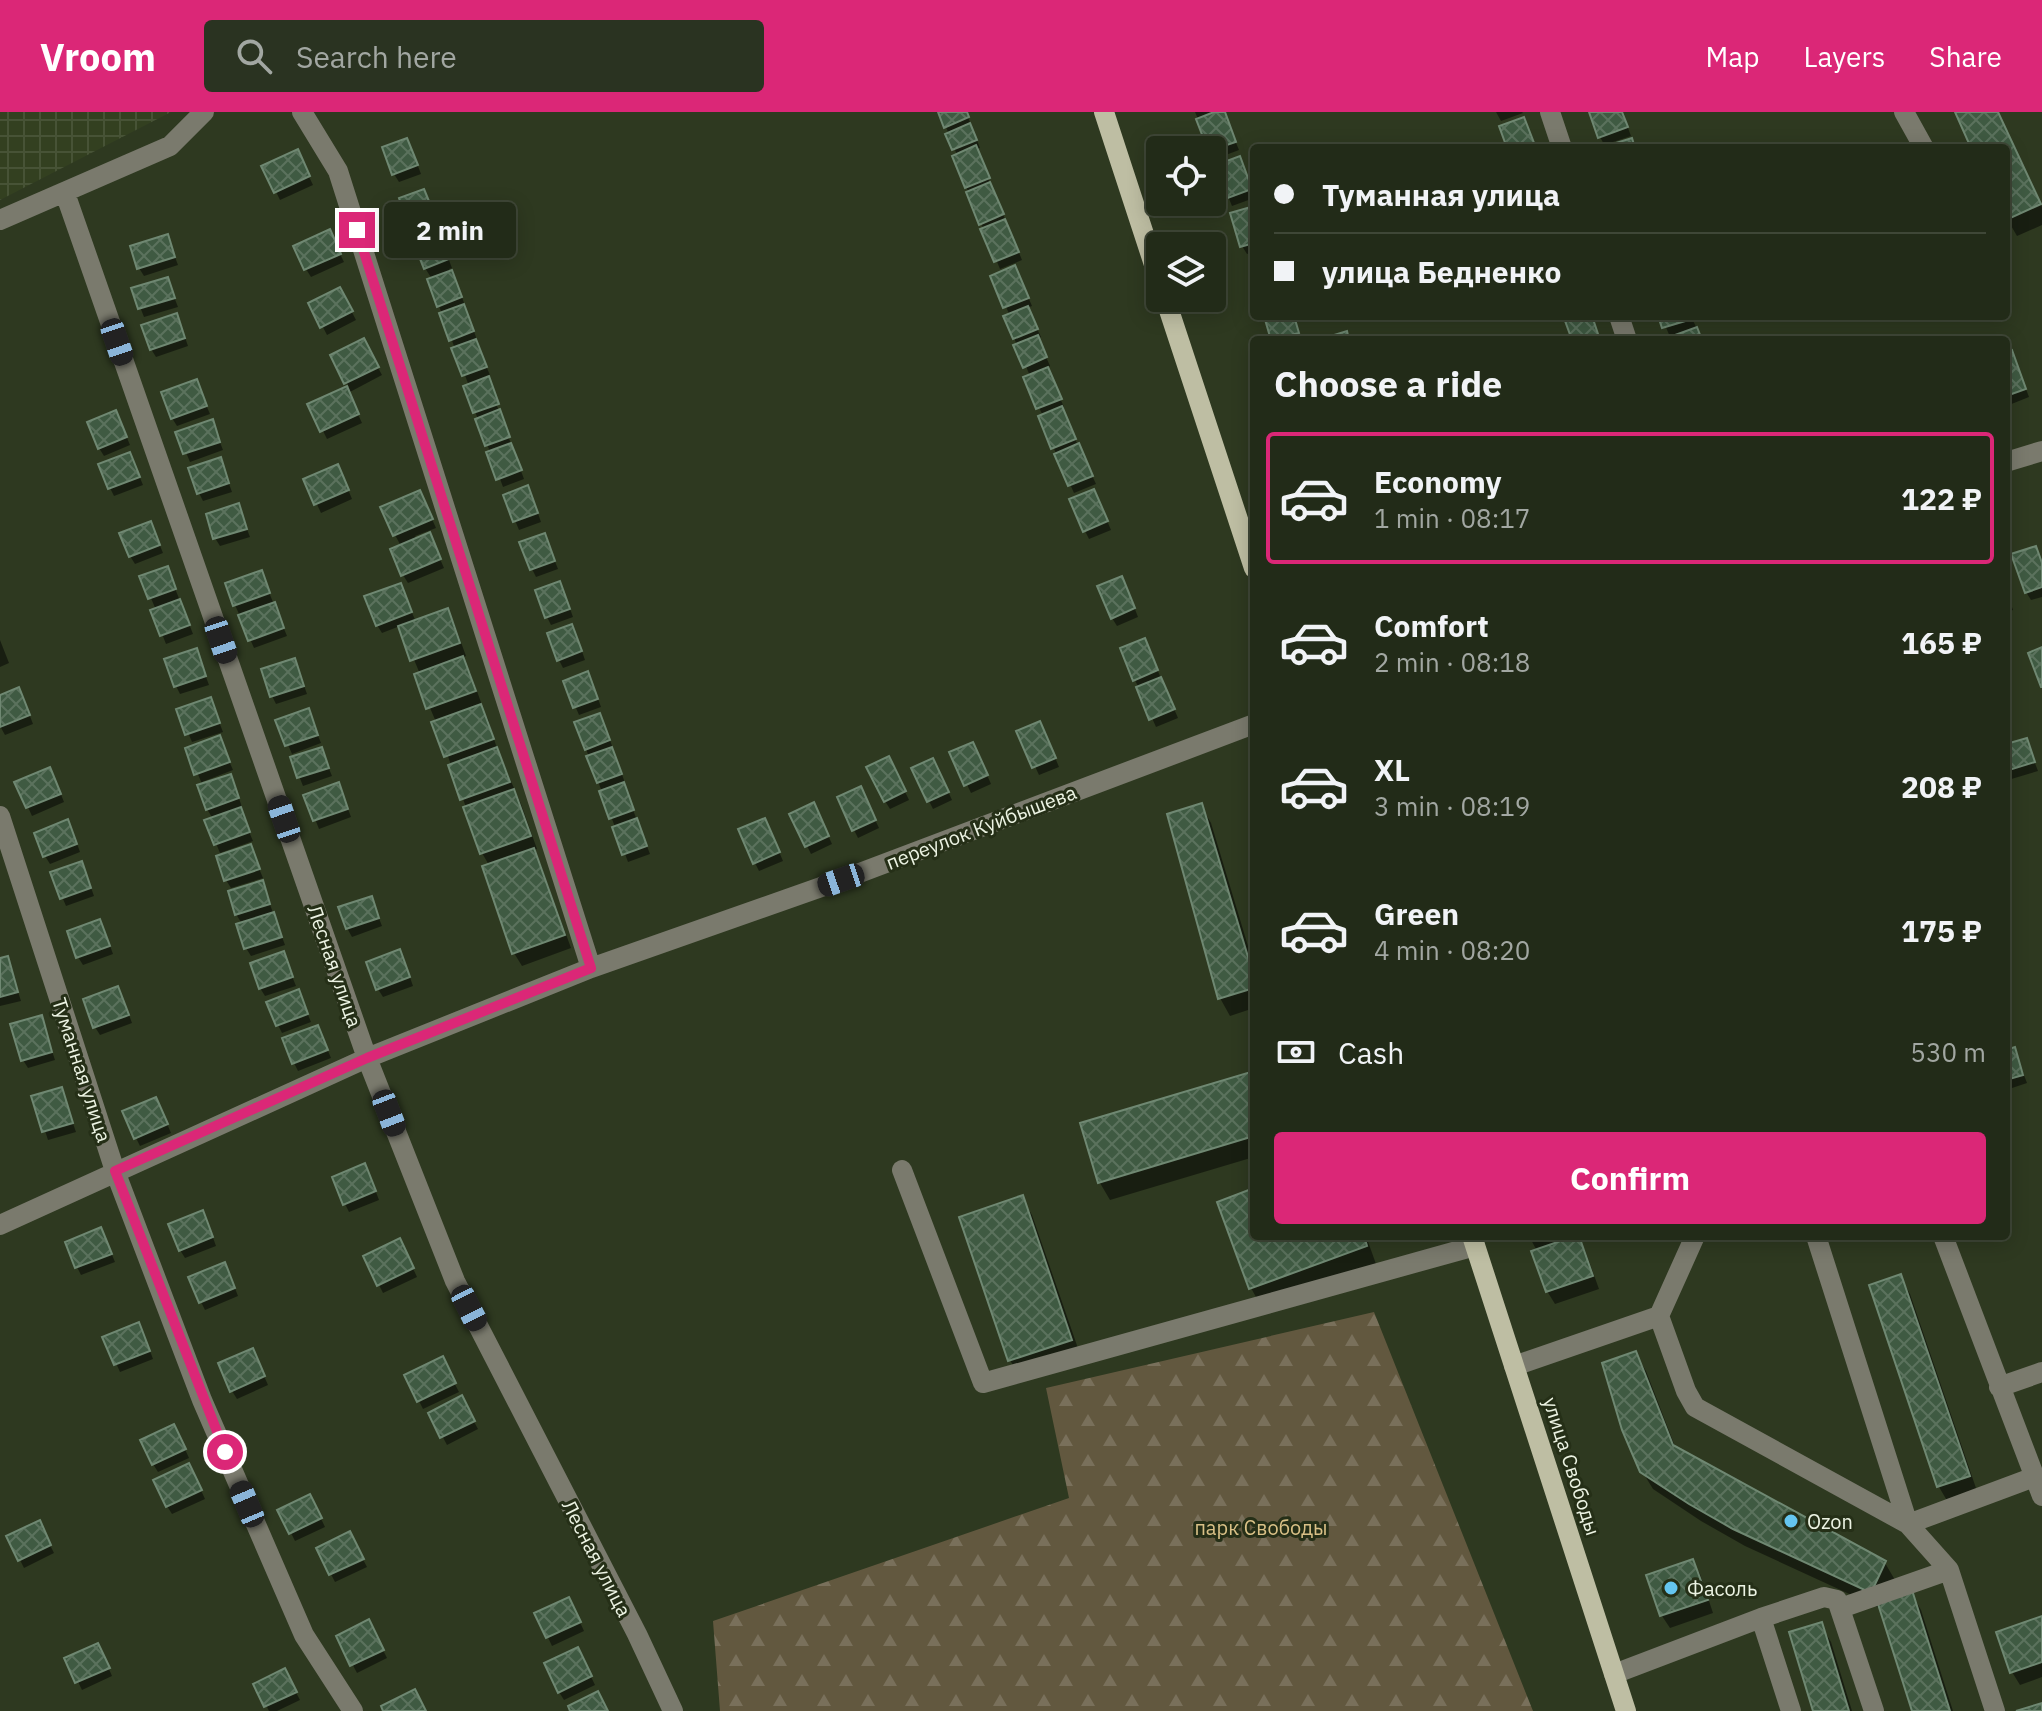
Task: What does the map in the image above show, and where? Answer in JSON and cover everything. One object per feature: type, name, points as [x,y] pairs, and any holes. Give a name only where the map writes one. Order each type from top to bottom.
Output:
[{"type":"main road","points":[[1104,112],[1146,240]]},
{"type":"main road","points":[[1170,312],[1250,556]]},
{"type":"main road","name":"улица Свободы","points":[[1473,1241],[1626,1711]]},
{"type":"street","points":[[0,220],[170,146],[204,112]]},
{"type":"street","points":[[302,112],[338,171],[591,968]]},
{"type":"street","points":[[1550,112],[1561,144]]},
{"type":"street","points":[[1904,112],[1922,144]]},
{"type":"street","name":"Лесная улица","points":[[65,193],[367,1058],[455,1281],[637,1634],[673,1711]]},
{"type":"street","points":[[2010,461],[2042,451]]},
{"type":"street","name":"переулок Куйбышева","points":[[0,1225],[367,1058],[591,968],[841,880],[1250,726]]},
{"type":"street","name":"Туманная улица","points":[[0,816],[115,1171],[202,1400],[304,1635],[353,1711]]},
{"type":"street","points":[[902,1170],[983,1383],[1473,1241]]},
{"type":"street","points":[[1693,1240],[1659,1316],[1686,1391],[1695,1407],[1908,1524],[1949,1570],[1995,1711]]},
{"type":"street","points":[[1817,1240],[1908,1524]]},
{"type":"street","points":[[1908,1524],[2038,1486],[1944,1240]]},
{"type":"street","points":[[1514,1366],[1659,1316]]},
{"type":"street","points":[[1999,1387],[2042,1372]]},
{"type":"street","points":[[1841,1608],[1949,1570]]},
{"type":"street","points":[[1614,1674],[1824,1597],[1837,1600],[1841,1608],[1874,1711]]},
{"type":"street","points":[[1761,1618],[1791,1711]]},
{"type":"shaded area","points":[[0,112],[171,112],[0,200]]},
{"type":"green space","name":"парк Свободы","points":[[1374,1312],[1533,1711],[720,1711],[713,1621],[1069,1498],[1046,1388]]},
{"type":"building","points":[[938,112],[967,112],[969,117],[944,128]]},
{"type":"building","points":[[1214,112],[1225,112],[1236,142],[1226,145],[1226,136],[1203,136],[1196,119]]},
{"type":"building","points":[[1589,112],[1622,112],[1628,127],[1598,138]]},
{"type":"building","points":[[1955,112],[1998,112],[2041,204],[2010,218],[2010,144],[1969,144]]},
{"type":"building","points":[[1524,117],[1534,144],[1506,144],[1499,126]]},
{"type":"building","points":[[970,123],[977,140],[952,150],[945,134]]},
{"type":"building","points":[[407,138],[418,165],[392,175],[382,147]]},
{"type":"building","points":[[1632,138],[1634,144],[1613,144]]},
{"type":"building","points":[[976,145],[990,178],[965,188],[952,156]]},
{"type":"building","points":[[298,149],[310,176],[274,193],[261,166]]},
{"type":"building","points":[[1240,156],[1250,190],[1226,199],[1226,161]]},
{"type":"building","points":[[990,182],[1004,214],[979,225],[966,192]]},
{"type":"building","points":[[424,189],[435,216],[409,226],[399,198]]},
{"type":"building","points":[[1250,207],[1250,244],[1240,247],[1230,213]]},
{"type":"building","points":[[1005,219],[1019,252],[994,262],[980,229]]},
{"type":"building","points":[[330,229],[341,254],[304,270],[293,246]]},
{"type":"building","points":[[439,232],[449,259],[424,269],[413,241]]},
{"type":"building","points":[[168,234],[175,257],[137,269],[130,246]]},
{"type":"building","points":[[1015,265],[1029,298],[1003,308],[990,276]]},
{"type":"building","points":[[452,270],[462,297],[437,307],[427,279]]},
{"type":"building","points":[[168,277],[175,298],[138,309],[131,288]]},
{"type":"building","points":[[340,287],[353,311],[320,328],[308,303]]},
{"type":"building","points":[[464,304],[474,331],[449,341],[439,313]]},
{"type":"building","points":[[1028,306],[1038,329],[1013,339],[1003,316]]},
{"type":"building","points":[[177,313],[185,338],[150,350],[141,325]]},
{"type":"building","points":[[1265,320],[1295,320],[1299,333],[1270,336]]},
{"type":"building","points":[[1565,320],[1593,320],[1599,336],[1571,336]]},
{"type":"building","points":[[1659,320],[1689,320],[1662,328]]},
{"type":"building","points":[[1697,327],[1700,336],[1672,336]]},
{"type":"building","points":[[1347,331],[1348,336],[1331,336]]},
{"type":"building","points":[[1038,335],[1047,357],[1023,368],[1013,345]]},
{"type":"building","points":[[364,338],[379,367],[344,384],[330,355]]},
{"type":"building","points":[[476,339],[487,367],[462,376],[451,348]]},
{"type":"building","points":[[2010,351],[2026,389],[2010,395]]},
{"type":"building","points":[[1048,367],[1062,399],[1036,409],[1023,377]]},
{"type":"building","points":[[489,376],[499,404],[473,413],[463,386]]},
{"type":"building","points":[[197,379],[207,406],[171,419],[161,392]]},
{"type":"building","points":[[347,386],[359,414],[320,432],[307,404]]},
{"type":"building","points":[[1062,406],[1076,439],[1051,449],[1038,416]]},
{"type":"building","points":[[500,409],[510,437],[485,446],[475,419]]},
{"type":"building","points":[[116,410],[127,437],[98,449],[87,422]]},
{"type":"building","points":[[213,419],[220,442],[183,454],[175,432]]},
{"type":"building","points":[[511,443],[522,470],[496,480],[486,452]]},
{"type":"building","points":[[1079,443],[1093,476],[1068,486],[1054,454]]},
{"type":"building","points":[[130,452],[140,477],[108,489],[98,464]]},
{"type":"building","points":[[221,457],[229,483],[197,494],[188,468]]},
{"type":"building","points":[[338,464],[349,490],[314,505],[303,479]]},
{"type":"building","points":[[528,485],[538,513],[513,522],[503,495]]},
{"type":"building","points":[[1094,489],[1108,521],[1083,532],[1069,499]]},
{"type":"building","points":[[420,490],[433,519],[393,536],[380,507]]},
{"type":"building","points":[[239,503],[247,529],[213,539],[206,514]]},
{"type":"building","points":[[151,521],[160,545],[129,557],[119,533]]},
{"type":"building","points":[[430,532],[441,559],[401,576],[390,549]]},
{"type":"building","points":[[545,533],[555,561],[530,570],[519,542]]},
{"type":"building","points":[[2036,546],[2042,563],[2042,587],[2025,593],[2011,554]]},
{"type":"building","points":[[168,566],[176,589],[148,599],[139,576]]},
{"type":"building","points":[[262,570],[270,593],[233,606],[225,583]]},
{"type":"building","points":[[1122,576],[1135,608],[1111,619],[1097,586]]},
{"type":"building","points":[[560,581],[570,609],[545,618],[535,590]]},
{"type":"building","points":[[401,583],[412,612],[376,626],[364,596]]},
{"type":"building","points":[[180,599],[190,625],[160,636],[150,610]]},
{"type":"building","points":[[275,602],[284,628],[248,641],[238,615]]},
{"type":"building","points":[[448,608],[460,643],[410,661],[398,626]]},
{"type":"building","points":[[572,624],[582,651],[557,661],[547,633]]},
{"type":"building","points":[[1145,638],[1158,670],[1133,681],[1120,648]]},
{"type":"building","points":[[2042,647],[2042,687],[2041,687],[2028,653]]},
{"type":"building","points":[[197,648],[206,676],[174,687],[164,659]]},
{"type":"building","points":[[463,656],[476,691],[426,709],[414,674]]},
{"type":"building","points":[[295,658],[304,686],[270,697],[261,669]]},
{"type":"building","points":[[588,671],[598,699],[573,708],[563,681]]},
{"type":"building","points":[[1161,677],[1175,709],[1149,720],[1136,687]]},
{"type":"building","points":[[19,687],[30,715],[0,727],[0,695]]},
{"type":"building","points":[[211,697],[220,723],[185,735],[176,709]]},
{"type":"building","points":[[481,704],[494,739],[444,757],[431,722]]},
{"type":"building","points":[[309,708],[318,735],[285,746],[275,720]]},
{"type":"building","points":[[600,713],[610,740],[585,750],[574,722]]},
{"type":"building","points":[[1040,721],[1056,758],[1032,768],[1016,731]]},
{"type":"building","points":[[220,735],[230,762],[194,775],[185,748]]},
{"type":"building","points":[[2027,738],[2035,762],[2010,770],[2010,743]]},
{"type":"building","points":[[973,742],[988,775],[964,786],[949,752]]},
{"type":"building","points":[[322,747],[329,768],[297,778],[290,757]]},
{"type":"building","points":[[497,747],[510,782],[460,800],[448,765]]},
{"type":"building","points":[[612,747],[622,774],[597,783],[586,756]]},
{"type":"building","points":[[889,756],[906,791],[884,802],[866,767]]},
{"type":"building","points":[[933,758],[949,792],[927,802],[911,768]]},
{"type":"building","points":[[50,767],[61,794],[26,808],[14,782]]},
{"type":"building","points":[[231,774],[239,798],[206,810],[197,785]]},
{"type":"building","points":[[339,782],[348,809],[313,821],[303,795]]},
{"type":"building","points":[[624,782],[634,810],[609,819],[599,791]]},
{"type":"building","points":[[861,786],[876,820],[852,831],[837,797]]},
{"type":"building","points":[[514,789],[531,836],[480,854],[463,807]]},
{"type":"building","points":[[814,802],[829,836],[805,847],[789,814]]},
{"type":"building","points":[[1202,803],[1250,964],[1250,989],[1218,999],[1167,814]]},
{"type":"building","points":[[241,807],[250,832],[214,845],[204,820]]},
{"type":"building","points":[[637,818],[647,846],[622,855],[612,827]]},
{"type":"building","points":[[765,818],[780,852],[753,864],[738,829]]},
{"type":"building","points":[[68,819],[77,844],[43,857],[34,833]]},
{"type":"building","points":[[251,844],[260,869],[224,881],[216,856]]},
{"type":"building","points":[[534,848],[565,935],[512,954],[482,866]]},
{"type":"building","points":[[82,861],[91,888],[60,899],[50,872]]},
{"type":"building","points":[[263,880],[270,904],[235,915],[228,891]]},
{"type":"building","points":[[372,896],[379,918],[346,929],[338,907]]},
{"type":"building","points":[[274,912],[282,937],[244,949],[236,924]]},
{"type":"building","points":[[100,919],[110,946],[76,958],[67,931]]},
{"type":"building","points":[[400,949],[410,977],[376,990],[366,962]]},
{"type":"building","points":[[284,951],[293,977],[259,989],[250,963]]},
{"type":"building","points":[[8,956],[18,992],[0,997],[0,958]]},
{"type":"building","points":[[118,986],[129,1015],[93,1028],[83,999]]},
{"type":"building","points":[[299,989],[308,1014],[276,1026],[266,1002]]},
{"type":"building","points":[[42,1015],[52,1052],[21,1061],[10,1024]]},
{"type":"building","points":[[318,1025],[328,1050],[292,1064],[282,1038]]},
{"type":"building","points":[[2015,1047],[2023,1075],[2010,1079],[2010,1049]]},
{"type":"building","points":[[1250,1072],[1250,1137],[1098,1183],[1080,1123]]},
{"type":"building","points":[[62,1087],[73,1123],[42,1132],[31,1096]]},
{"type":"building","points":[[156,1097],[168,1124],[134,1139],[122,1111]]},
{"type":"building","points":[[365,1163],[376,1191],[343,1205],[332,1177]]},
{"type":"building","points":[[1250,1190],[1250,1240],[1365,1240],[1367,1246],[1249,1289],[1217,1202]]},
{"type":"building","points":[[1023,1195],[1072,1340],[1008,1361],[959,1217]]},
{"type":"building","points":[[203,1210],[213,1237],[179,1251],[168,1224]]},
{"type":"building","points":[[101,1227],[112,1254],[75,1268],[65,1242]]},
{"type":"building","points":[[400,1238],[414,1268],[377,1286],[363,1256]]},
{"type":"building","points":[[1563,1240],[1580,1240],[1593,1276],[1546,1292],[1531,1251]]},
{"type":"building","points":[[225,1262],[235,1288],[199,1303],[188,1277]]},
{"type":"building","points":[[1901,1274],[1970,1476],[1937,1487],[1869,1285]]},
{"type":"building","points":[[139,1322],[150,1351],[114,1365],[102,1337]]},
{"type":"building","points":[[253,1348],[265,1376],[230,1392],[218,1363]]},
{"type":"building","points":[[1636,1351],[1673,1445],[1886,1561],[1871,1593],[1733,1529],[1640,1472],[1622,1430],[1602,1363]]},
{"type":"building","points":[[443,1356],[456,1383],[417,1402],[404,1375]]},
{"type":"building","points":[[462,1395],[475,1421],[440,1438],[428,1413]]},
{"type":"building","points":[[174,1424],[186,1449],[152,1465],[140,1440]]},
{"type":"building","points":[[189,1463],[202,1490],[166,1507],[153,1480]]},
{"type":"building","points":[[310,1494],[322,1518],[289,1534],[277,1510]]},
{"type":"building","points":[[40,1520],[51,1545],[18,1561],[6,1536]]},
{"type":"building","points":[[350,1531],[364,1559],[329,1575],[316,1548]]},
{"type":"building","points":[[1693,1559],[1708,1600],[1660,1616],[1646,1575]]},
{"type":"building","points":[[1912,1590],[1950,1711],[1912,1711],[1877,1601]]},
{"type":"building","points":[[569,1597],[581,1622],[546,1638],[534,1613]]},
{"type":"building","points":[[2042,1616],[2042,1662],[2010,1673],[1996,1632]]},
{"type":"building","points":[[369,1619],[384,1650],[350,1666],[336,1636]]},
{"type":"building","points":[[1822,1622],[1849,1711],[1813,1711],[1789,1632]]},
{"type":"building","points":[[98,1643],[110,1668],[75,1683],[64,1658]]},
{"type":"building","points":[[578,1647],[592,1676],[558,1693],[544,1663]]},
{"type":"building","points":[[285,1668],[297,1692],[264,1707],[253,1684]]},
{"type":"building","points":[[415,1689],[426,1711],[383,1711],[381,1706]]},
{"type":"building","points":[[598,1691],[608,1711],[570,1711],[568,1706]]},
{"type":"building","points":[[2042,1703],[2042,1711],[2016,1711]]},
{"type":"place","name":"Ozon","points":[[1791,1521]]},
{"type":"place","name":"Фасоль","points":[[1671,1588]]},
{"type":"route","points":[[225,1452],[202,1400],[115,1171],[367,1058],[591,968],[357,230]]}]
